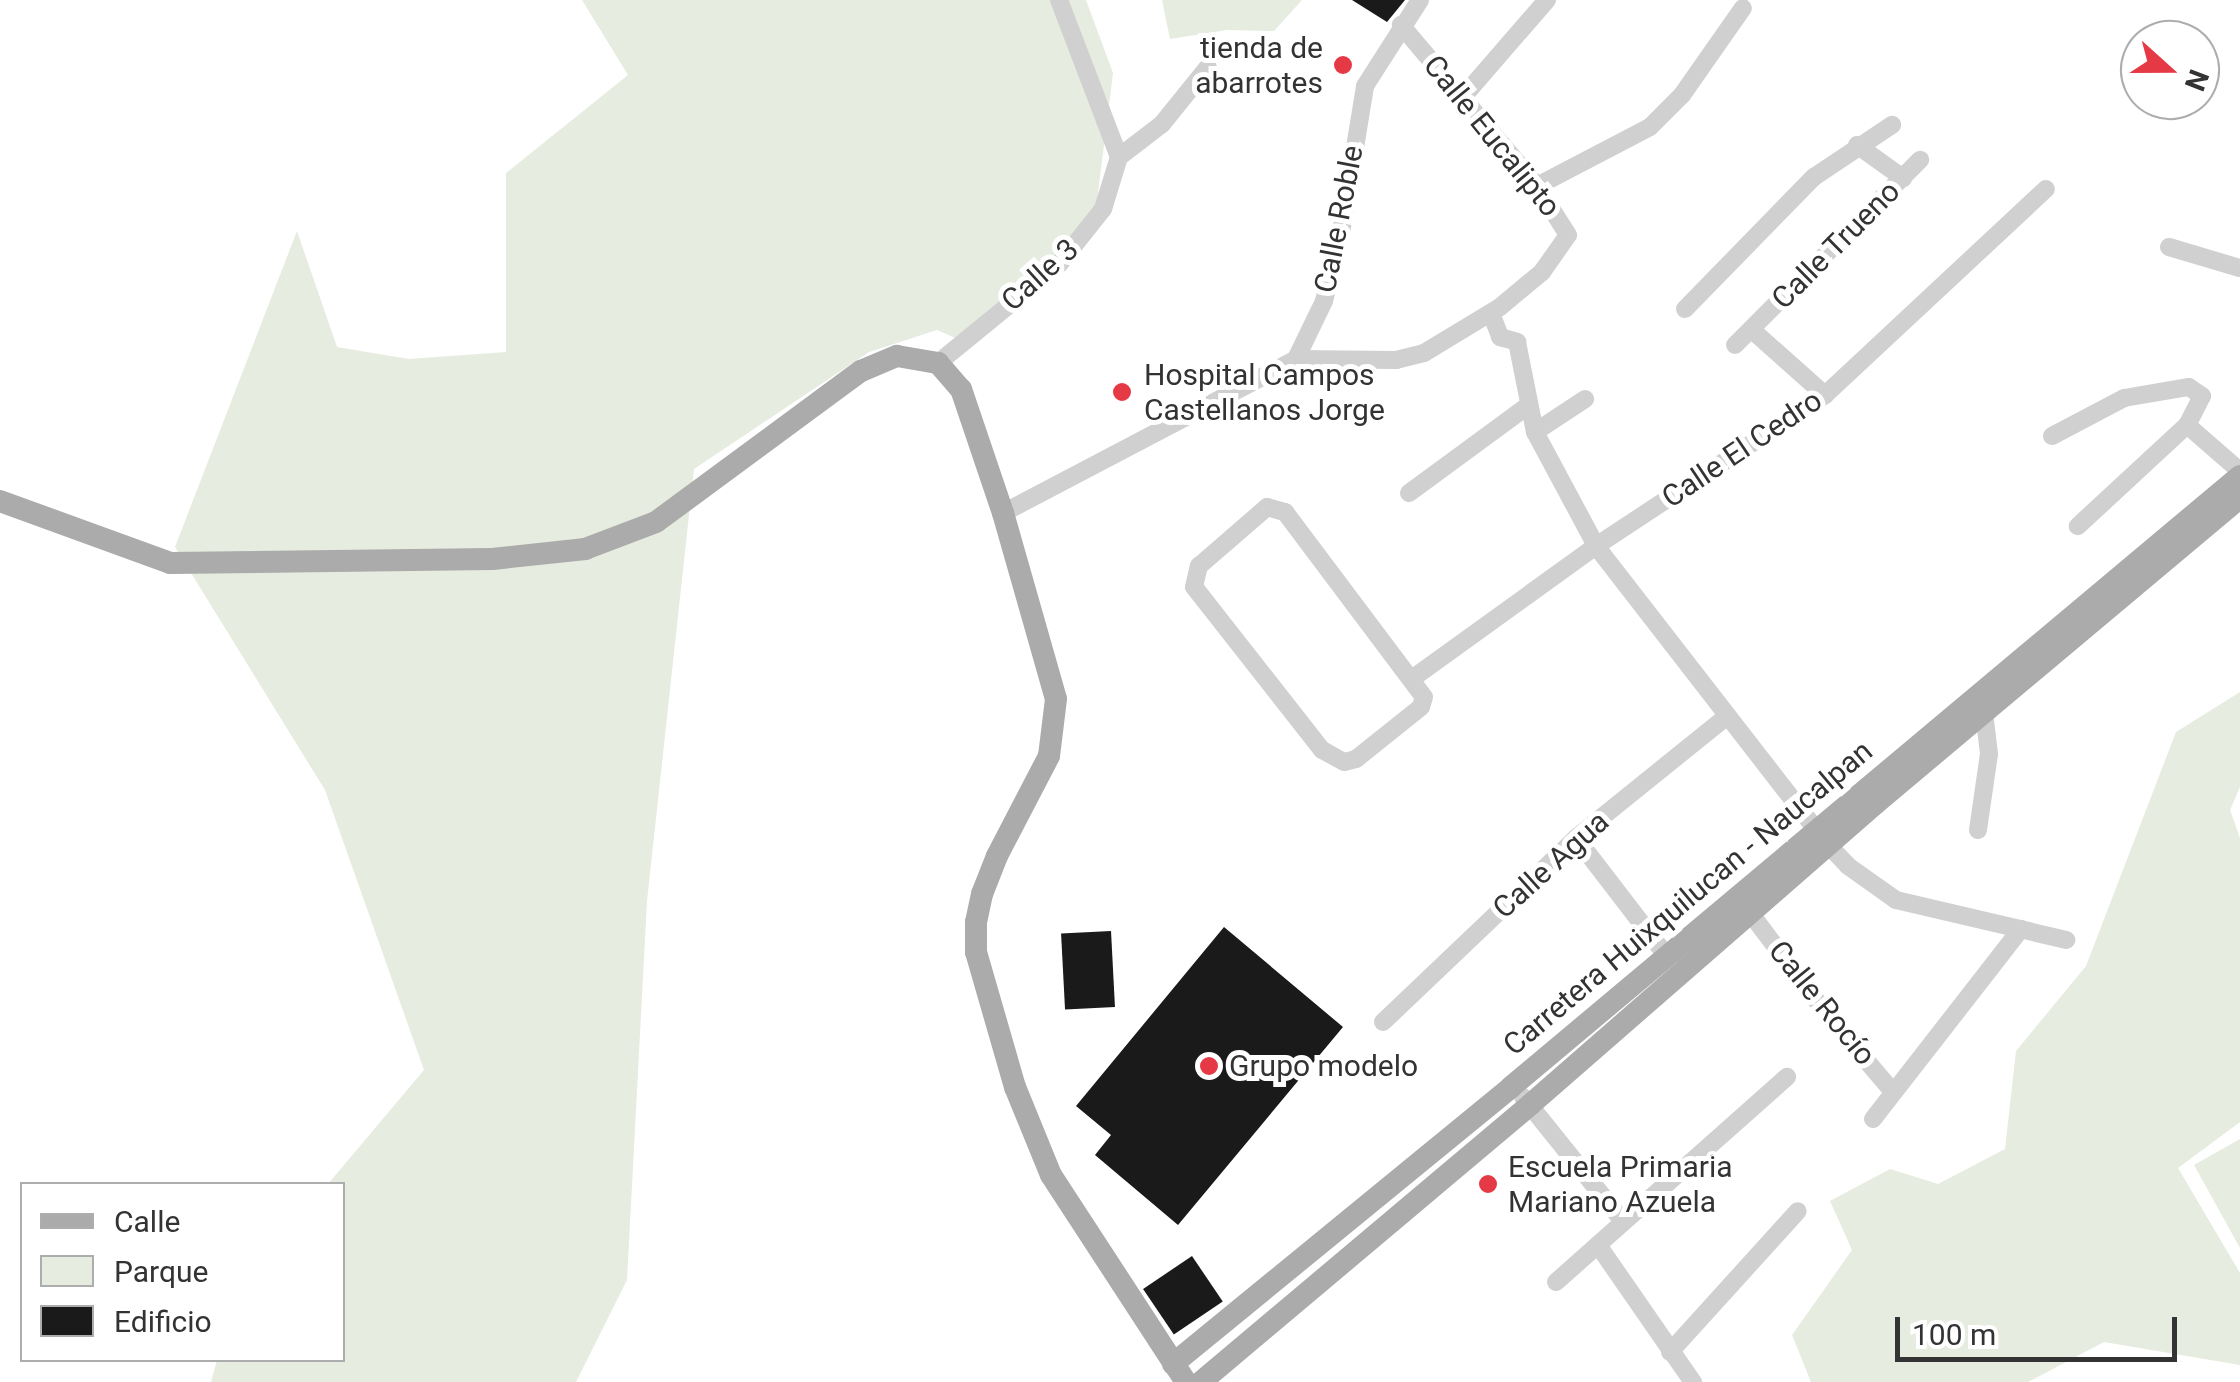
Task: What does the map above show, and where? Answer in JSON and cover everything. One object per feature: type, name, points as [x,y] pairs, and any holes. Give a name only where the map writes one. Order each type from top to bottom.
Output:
[{"type":"main road","points":[[0,501],[170,563],[492,559],[584,549],[656,522],[861,370],[896,356],[938,363],[961,389],[1003,513],[1056,699],[1056,728],[1049,756],[996,856],[982,894],[976,922],[976,952],[1015,1087],[1051,1175],[1180,1373]]},
{"type":"main road","name":"Carretera Huixquilucan - Naucalpan","points":[[1201,1382],[1752,914],[1821,837],[2240,474]]},
{"type":"main road","name":"Carretera Huixquilucan - Naucalpan","points":[[1180,1373],[1665,954],[1984,712],[2240,498]]},
{"type":"street","points":[[1059,0],[1119,157],[1162,124],[1208,68]]},
{"type":"street","name":"Calle Roble","points":[[1296,360],[1324,302],[1341,234],[1365,86],[1420,0]]},
{"type":"street","points":[[1462,98],[1547,0]]},
{"type":"street","points":[[1536,186],[1650,127],[1682,95],[1744,8]]},
{"type":"street","name":"Calle Eucalipto","points":[[1296,360],[1396,360],[1424,353],[1491,314],[1542,272],[1568,235],[1536,186],[1401,25]]},
{"type":"street","points":[[1685,309],[1814,177],[1856,145],[1892,125]]},
{"type":"street","points":[[1856,145],[1903,178]]},
{"type":"street","name":"Calle 3","points":[[938,363],[1078,245],[1103,208],[1119,157]]},
{"type":"street","name":"Calle Trueno","points":[[1735,346],[1920,160]]},
{"type":"street","name":"Calle El Cedro","points":[[1413,678],[1596,546],[1824,395],[2046,189]]},
{"type":"street","points":[[2169,247],[2240,268]]},
{"type":"street","points":[[1491,314],[1500,337],[1517,342],[1535,432],[1596,546],[1821,837],[1896,900],[2066,940]]},
{"type":"street","name":"Calle Trueno","points":[[1752,330],[1824,395]]},
{"type":"street","points":[[1003,513],[1296,360]]},
{"type":"street","points":[[2052,436],[2124,398],[2189,387],[2202,396],[2187,424],[2078,526]]},
{"type":"street","points":[[1535,432],[1585,400]]},
{"type":"street","points":[[1409,493],[1529,405]]},
{"type":"street","points":[[2187,424],[2240,474]]},
{"type":"street","points":[[1266,506],[1278,507],[1413,678],[1424,698],[1421,707],[1356,760],[1332,758],[1198,596],[1194,578],[1199,566],[1266,506]]},
{"type":"street","points":[[1978,830],[1989,754],[1984,712]]},
{"type":"street","name":"Calle Agua","points":[[1383,1022],[1576,838],[1726,716]]},
{"type":"street","points":[[1576,838],[1665,954]]},
{"type":"street","name":"Calle Rocío","points":[[1752,914],[1825,1012],[1893,1092]]},
{"type":"street","points":[[1873,1119],[2021,929]]},
{"type":"street","points":[[1556,1282],[1787,1077]]},
{"type":"street","points":[[1511,1087],[1531,1104],[1622,1220]]},
{"type":"street","points":[[1670,1352],[1798,1211]]},
{"type":"street","points":[[1598,1245],[1693,1382]]},
{"type":"green space","points":[[582,0],[1086,0],[1113,73],[1095,217],[969,344],[937,330],[869,352],[694,469],[647,901],[627,1280],[576,1382],[211,1382],[216,1362],[345,1362],[345,1182],[330,1182],[424,1070],[325,790],[175,547],[297,231],[337,347],[409,359],[506,352],[506,173],[628,75]]},
{"type":"green space","points":[[1162,0],[1302,0],[1274,31],[1227,30],[1170,39]]},
{"type":"green space","points":[[2240,692],[2240,787],[2230,810],[2240,838],[2240,1122],[2178,1168],[2240,1273],[2240,1365],[2104,1342],[2028,1382],[1811,1382],[1792,1335],[1852,1250],[1830,1201],[1890,1169],[1938,1184],[2005,1149],[2016,1051],[2086,966],[2176,732]]},
{"type":"green space","points":[[2240,1139],[2240,1248],[2194,1165]]},
{"type":"building","points":[[1352,0],[1405,0],[1387,22]]},
{"type":"building","name":"Grupo modelo","points":[[1224,927],[1343,1027],[1178,1225],[1095,1155],[1111,1135],[1076,1106]]},
{"type":"building","points":[[1111,931],[1115,1007],[1065,1010],[1061,934]]},
{"type":"building","points":[[1192,1256],[1223,1302],[1174,1335],[1143,1289]]},
{"type":"place","name":"tienda de abarrotes","points":[[1343,65]]},
{"type":"place","name":"Hospital Campos Castellanos Jorge","points":[[1122,392]]},
{"type":"place","name":"Grupo modelo","points":[[1209,1066]]},
{"type":"place","name":"Escuela Primaria Mariano Azuela","points":[[1488,1184]]}]
